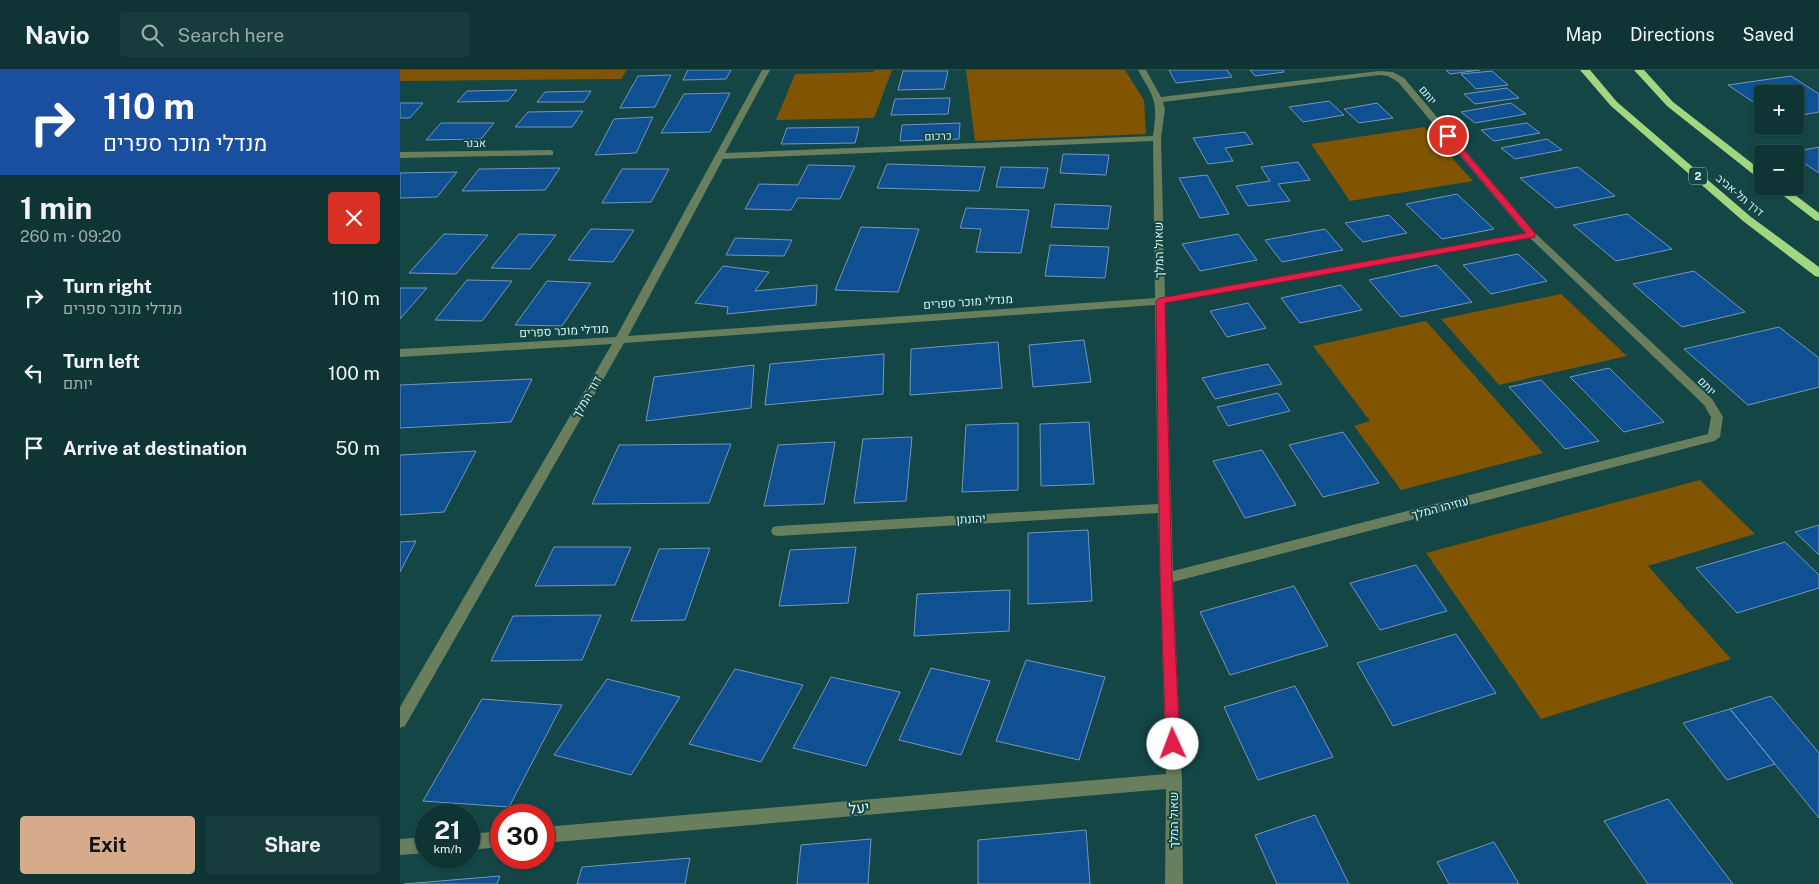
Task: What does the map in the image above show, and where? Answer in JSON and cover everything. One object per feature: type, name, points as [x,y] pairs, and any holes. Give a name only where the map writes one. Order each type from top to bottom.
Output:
[{"type":"highway","name":"דרך תל-אביב","points":[[1585,70],[1614,104],[1747,218],[1819,273]]},
{"type":"highway","points":[[1639,70],[1670,104],[1754,170]]},
{"type":"highway","points":[[1788,195],[1819,218]]},
{"type":"street","name":"דוד המלך","points":[[400,721],[620,340],[766,70]]},
{"type":"street","name":"שאול המלך","points":[[1142,70],[1159,100],[1161,109],[1158,138],[1160,301],[1166,578],[1174,781],[1174,884]]},
{"type":"street","name":"יותם","points":[[1159,100],[1379,72],[1390,74],[1401,80],[1532,235],[1708,402],[1717,417],[1714,437]]},
{"type":"street","name":"כרכום","points":[[720,156],[1158,138]]},
{"type":"street","name":"אבנר","points":[[400,155],[550,153]]},
{"type":"street","name":"מנדלי מוכר ספרים","points":[[400,353],[620,340],[1160,301],[1532,235]]},
{"type":"street","name":"עוזיהו המלך","points":[[1166,578],[1714,437]]},
{"type":"street","name":"יהונתן","points":[[778,531],[1165,508]]},
{"type":"street","name":"יעל","points":[[555,834],[1174,781]]},
{"type":"street","points":[[400,847],[415,846]]},
{"type":"shaded area","points":[[400,70],[627,70],[621,79],[400,81]]},
{"type":"shaded area","points":[[874,70],[892,70],[874,118],[776,120],[795,74],[873,72]]},
{"type":"shaded area","points":[[966,70],[1125,70],[1144,100],[1146,134],[975,141]]},
{"type":"shaded area","points":[[1424,127],[1473,181],[1350,201],[1311,144]]},
{"type":"shaded area","points":[[1561,294],[1627,356],[1499,385],[1441,319]]},
{"type":"shaded area","points":[[1426,321],[1543,453],[1401,490],[1354,426],[1370,421],[1313,346]]},
{"type":"shaded area","points":[[1700,480],[1755,534],[1648,566],[1731,659],[1541,719],[1426,553]]},
{"type":"building","points":[[688,70],[731,70],[726,79],[683,80]]},
{"type":"building","points":[[1169,70],[1227,70],[1232,77],[1176,83]]},
{"type":"building","points":[[1250,70],[1283,70],[1284,72],[1255,76]]},
{"type":"building","points":[[1446,70],[1480,70],[1450,74]]},
{"type":"building","points":[[903,71],[948,71],[944,89],[898,90]]},
{"type":"building","points":[[1492,71],[1508,85],[1476,89],[1461,74]]},
{"type":"building","points":[[671,75],[655,107],[620,108],[638,76]]},
{"type":"building","points":[[1791,76],[1819,94],[1819,112],[1804,114],[1804,85],[1754,85],[1754,103],[1728,85]]},
{"type":"building","points":[[1507,88],[1519,98],[1475,104],[1464,94]]},
{"type":"building","points":[[517,90],[508,101],[457,102],[467,91]]},
{"type":"building","points":[[591,91],[584,102],[537,102],[545,92]]},
{"type":"building","points":[[730,93],[710,132],[661,133],[684,94]]},
{"type":"building","points":[[950,98],[948,114],[891,115],[895,99]]},
{"type":"building","points":[[1329,101],[1344,115],[1303,122],[1289,107]]},
{"type":"building","points":[[400,103],[423,103],[410,118],[400,118]]},
{"type":"building","points":[[1377,103],[1393,118],[1359,123],[1344,109]]},
{"type":"building","points":[[1511,103],[1526,114],[1475,123],[1461,112]]},
{"type":"building","points":[[583,111],[572,127],[515,127],[528,112]]},
{"type":"building","points":[[653,117],[636,153],[595,155],[614,119]]},
{"type":"building","points":[[441,123],[494,123],[481,139],[426,140]]},
{"type":"building","points":[[960,123],[959,139],[900,141],[902,125]]},
{"type":"building","points":[[1527,123],[1540,133],[1494,141],[1481,130]]},
{"type":"building","points":[[859,127],[855,143],[781,144],[787,128]]},
{"type":"building","points":[[1245,132],[1253,144],[1225,148],[1233,161],[1208,164],[1193,138]]},
{"type":"building","points":[[1547,139],[1562,150],[1515,159],[1501,148]]},
{"type":"building","points":[[1819,147],[1819,173],[1804,163],[1804,150]]},
{"type":"building","points":[[1063,154],[1109,155],[1106,175],[1060,173]]},
{"type":"building","points":[[1298,162],[1310,180],[1278,184],[1290,201],[1248,206],[1236,186],[1270,181],[1261,167]]},
{"type":"building","points":[[887,164],[985,167],[979,191],[877,188]]},
{"type":"building","points":[[808,165],[855,166],[840,199],[798,198],[791,210],[745,209],[759,184],[798,185]]},
{"type":"building","points":[[1001,167],[1048,168],[1044,188],[996,187]]},
{"type":"building","points":[[1578,167],[1615,196],[1556,208],[1520,178]]},
{"type":"building","points":[[560,168],[545,190],[462,191],[479,169]]},
{"type":"building","points":[[622,169],[669,169],[651,202],[602,203]]},
{"type":"building","points":[[457,172],[437,197],[400,198],[400,173]]},
{"type":"building","points":[[1207,175],[1229,214],[1200,218],[1179,178]]},
{"type":"building","points":[[1457,194],[1494,229],[1442,239],[1406,204]]},
{"type":"building","points":[[1055,204],[1111,206],[1108,229],[1051,227]]},
{"type":"building","points":[[966,208],[1029,210],[1021,253],[976,252],[981,229],[960,228]]},
{"type":"building","points":[[1627,214],[1672,249],[1616,261],[1573,225]]},
{"type":"building","points":[[1389,215],[1407,233],[1363,242],[1345,223]]},
{"type":"building","points":[[861,227],[919,229],[898,292],[835,290]]},
{"type":"building","points":[[591,229],[634,230],[613,262],[568,260]]},
{"type":"building","points":[[1325,229],[1343,250],[1282,262],[1265,240]]},
{"type":"building","points":[[444,234],[488,235],[456,274],[409,273]]},
{"type":"building","points":[[519,234],[556,235],[530,269],[491,268]]},
{"type":"building","points":[[1238,234],[1257,260],[1200,271],[1182,244]]},
{"type":"building","points":[[735,238],[792,240],[784,256],[726,255]]},
{"type":"building","points":[[1050,245],[1109,247],[1105,278],[1045,276]]},
{"type":"building","points":[[1518,254],[1547,281],[1491,294],[1463,265]]},
{"type":"building","points":[[1437,265],[1472,302],[1401,317],[1369,280]]},
{"type":"building","points":[[723,266],[769,272],[755,291],[817,285],[816,305],[727,314],[728,307],[695,303]]},
{"type":"building","points":[[1694,271],[1745,312],[1682,327],[1633,284]]},
{"type":"building","points":[[467,280],[512,281],[482,321],[435,320]]},
{"type":"building","points":[[547,281],[591,283],[562,326],[515,325]]},
{"type":"building","points":[[1341,285],[1362,310],[1300,323],[1281,298]]},
{"type":"building","points":[[400,288],[427,288],[400,319]]},
{"type":"building","points":[[1248,303],[1266,328],[1227,337],[1210,311]]},
{"type":"building","points":[[1779,327],[1819,358],[1819,387],[1748,405],[1684,349]]},
{"type":"building","points":[[1084,340],[1091,382],[1033,387],[1029,345]]},
{"type":"building","points":[[998,342],[1002,388],[910,395],[911,349]]},
{"type":"building","points":[[884,354],[883,394],[765,405],[770,364]]},
{"type":"building","points":[[1268,364],[1282,384],[1215,399],[1202,378]]},
{"type":"building","points":[[754,365],[751,408],[646,421],[654,377]]},
{"type":"building","points":[[1609,368],[1664,422],[1624,432],[1570,377]]},
{"type":"building","points":[[532,379],[511,422],[400,428],[400,385]]},
{"type":"building","points":[[1541,380],[1599,441],[1565,449],[1509,387]]},
{"type":"building","points":[[1278,393],[1290,411],[1228,426],[1217,407]]},
{"type":"building","points":[[1089,422],[1094,484],[1041,486],[1040,424]]},
{"type":"building","points":[[1018,423],[1018,490],[962,492],[966,425]]},
{"type":"building","points":[[1343,432],[1379,483],[1323,497],[1289,445]]},
{"type":"building","points":[[912,437],[906,501],[854,503],[863,439]]},
{"type":"building","points":[[835,442],[824,504],[764,506],[778,445]]},
{"type":"building","points":[[731,444],[709,503],[592,504],[619,445]]},
{"type":"building","points":[[1262,450],[1296,505],[1245,518],[1213,461]]},
{"type":"building","points":[[476,451],[444,512],[400,515],[400,455]]},
{"type":"building","points":[[1819,525],[1819,555],[1795,532]]},
{"type":"building","points":[[1088,530],[1092,601],[1028,604],[1028,533]]},
{"type":"building","points":[[416,541],[400,572],[400,542]]},
{"type":"building","points":[[1785,542],[1819,575],[1819,588],[1737,613],[1696,568]]},
{"type":"building","points":[[554,547],[631,547],[615,585],[535,586]]},
{"type":"building","points":[[856,547],[848,603],[779,606],[790,550]]},
{"type":"building","points":[[710,548],[685,620],[631,621],[659,549]]},
{"type":"building","points":[[1416,565],[1447,611],[1380,630],[1350,583]]},
{"type":"building","points":[[1294,586],[1328,646],[1230,675],[1200,612]]},
{"type":"building","points":[[1010,590],[1009,631],[914,636],[917,594]]},
{"type":"building","points":[[601,615],[582,660],[491,661],[513,616]]},
{"type":"building","points":[[1456,634],[1496,693],[1393,726],[1357,663]]},
{"type":"building","points":[[1026,660],[1105,677],[1079,760],[996,741]]},
{"type":"building","points":[[931,668],[990,681],[961,755],[899,740]]},
{"type":"building","points":[[735,669],[803,685],[761,762],[689,744]]},
{"type":"building","points":[[831,677],[900,692],[866,766],[793,748]]},
{"type":"building","points":[[607,679],[680,697],[631,775],[554,755]]},
{"type":"building","points":[[1295,686],[1333,757],[1258,780],[1224,707]]},
{"type":"building","points":[[1771,696],[1819,753],[1819,818],[1730,709]]},
{"type":"building","points":[[482,699],[562,705],[511,804],[490,804],[490,806],[423,801]]},
{"type":"building","points":[[1730,709],[1775,764],[1727,780],[1683,723]]},
{"type":"building","points":[[1668,799],[1733,884],[1648,884],[1604,821]]},
{"type":"building","points":[[1315,815],[1349,884],[1277,884],[1255,835]]},
{"type":"building","points":[[1086,830],[1090,884],[978,884],[978,840]]},
{"type":"building","points":[[871,839],[868,884],[797,884],[801,845]]},
{"type":"building","points":[[1494,842],[1519,884],[1449,884],[1437,862]]},
{"type":"building","points":[[690,858],[685,884],[577,884],[582,867]]},
{"type":"building","points":[[500,876],[497,884],[404,884]]},
{"type":"route","points":[[1173,744],[1166,578],[1160,301],[1532,235],[1448,136]]}]
